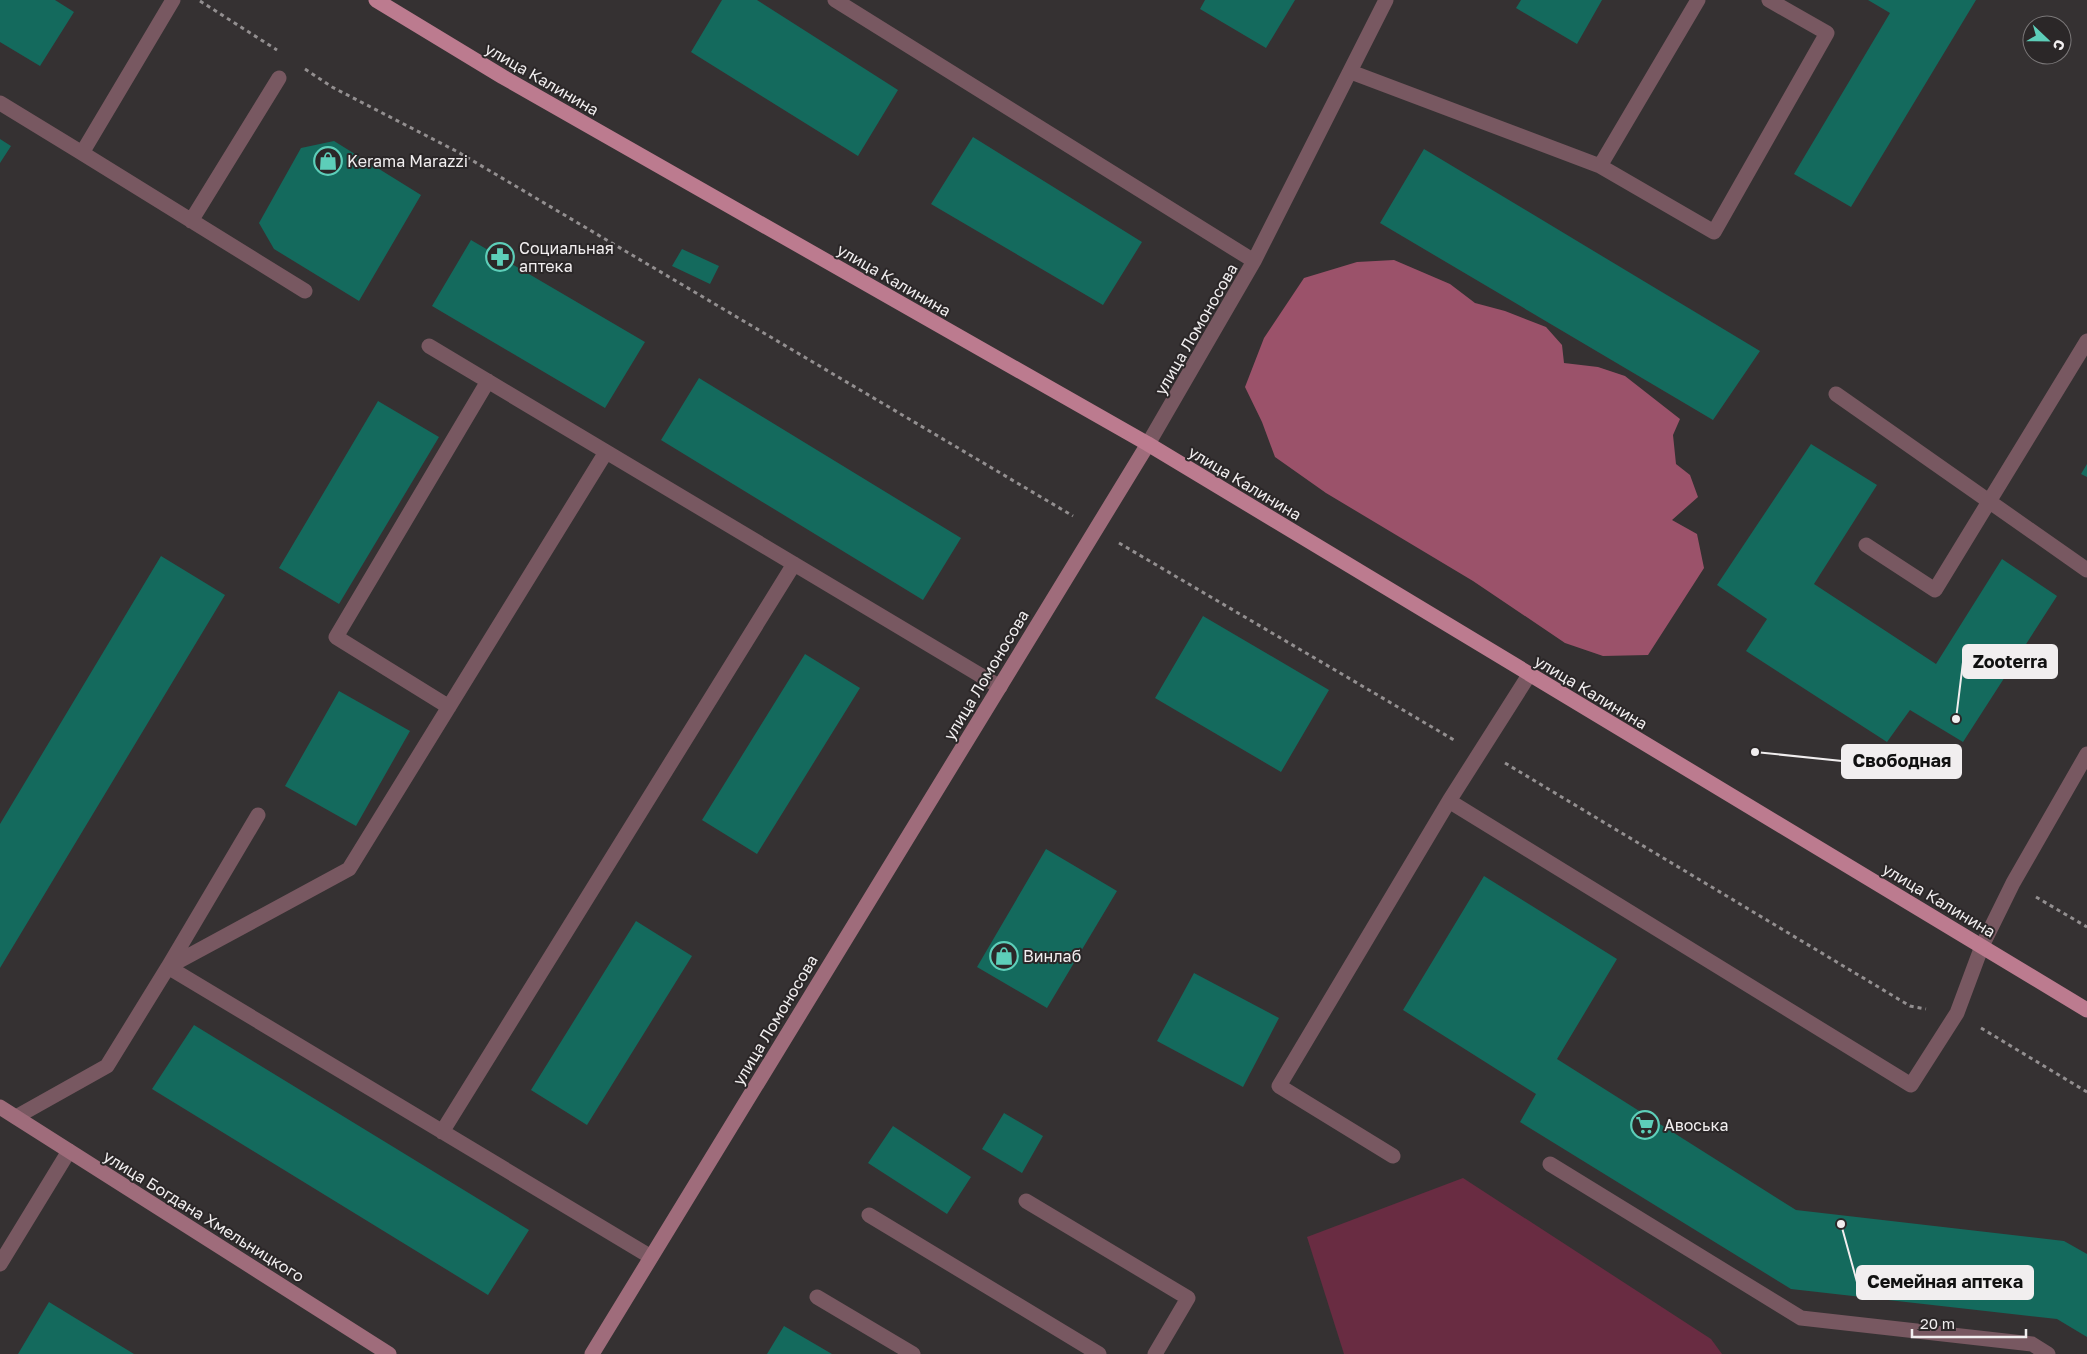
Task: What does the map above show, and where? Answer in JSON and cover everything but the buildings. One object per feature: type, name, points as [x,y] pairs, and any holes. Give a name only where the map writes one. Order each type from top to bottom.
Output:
[{"type":"main road","name":"улица Калинина","points":[[376,0],[503,77],[1148,444],[1528,675],[2087,1010]]},
{"type":"street","points":[[82,153],[174,0]]},
{"type":"street","points":[[835,0],[1254,261]]},
{"type":"street","name":"улица Ломоносова","points":[[592,1354],[1148,444],[1254,261],[1386,0]]},
{"type":"street","points":[[1600,166],[1698,0]]},
{"type":"street","points":[[1351,72],[1600,166],[1714,232],[1827,33],[1769,0]]},
{"type":"street","points":[[191,221],[279,78]]},
{"type":"street","points":[[0,103],[304,291]]},
{"type":"street","points":[[1866,545],[1935,590],[1990,503],[2087,341]]},
{"type":"street","points":[[429,346],[1000,686]]},
{"type":"street","points":[[449,707],[336,637],[488,381]]},
{"type":"street","points":[[1836,394],[2087,570]]},
{"type":"street","points":[[168,967],[349,869],[606,452]]},
{"type":"street","points":[[442,1132],[794,564]]},
{"type":"street","points":[[1393,1156],[1279,1086],[1449,801],[1528,675]]},
{"type":"street","points":[[1449,801],[1911,1085],[1957,1013],[1982,946],[2012,883],[2087,754]]},
{"type":"street","points":[[16,1117],[107,1066],[258,815]]},
{"type":"street","points":[[168,967],[651,1257]]},
{"type":"street","name":"улица Богдана Хмельницкого","points":[[0,1107],[389,1354]]},
{"type":"street","points":[[0,1264],[69,1151]]},
{"type":"street","points":[[1550,1164],[1801,1318],[2032,1344],[2048,1354]]},
{"type":"street","points":[[1026,1201],[1188,1298],[1155,1354]]},
{"type":"street","points":[[869,1215],[1098,1354]]},
{"type":"street","points":[[817,1297],[913,1354]]},
{"type":"path","points":[[199,0],[282,54]]},
{"type":"path","points":[[299,65],[332,87],[458,152],[1451,738],[1482,749],[1910,1006],[1957,1013],[2087,1092]]},
{"type":"path","points":[[2012,883],[2087,927]]},
{"type":"shaded area","points":[[1394,260],[1450,284],[1475,303],[1505,311],[1546,327],[1562,345],[1564,363],[1598,367],[1625,376],[1680,419],[1673,435],[1676,464],[1690,475],[1698,497],[1672,520],[1697,534],[1704,568],[1648,655],[1603,656],[1565,643],[1473,581],[1326,493],[1275,457],[1262,422],[1245,387],[1264,338],[1304,278],[1357,262]]},
{"type":"shaded area","points":[[1463,1178],[1711,1339],[1722,1354],[1344,1354],[1307,1237]]},
{"type":"place","name":"Kerama Marazzi","points":[[328,161]]},
{"type":"place","name":"Социальная аптека","points":[[500,257]]},
{"type":"place","name":"Zooterra","points":[[1956,719]]},
{"type":"place","name":"Свободная","points":[[1755,752]]},
{"type":"place","name":"Винлаб","points":[[1004,956]]},
{"type":"place","name":"Авоська","points":[[1645,1125]]},
{"type":"place","name":"Семейная аптека","points":[[1841,1224]]}]
